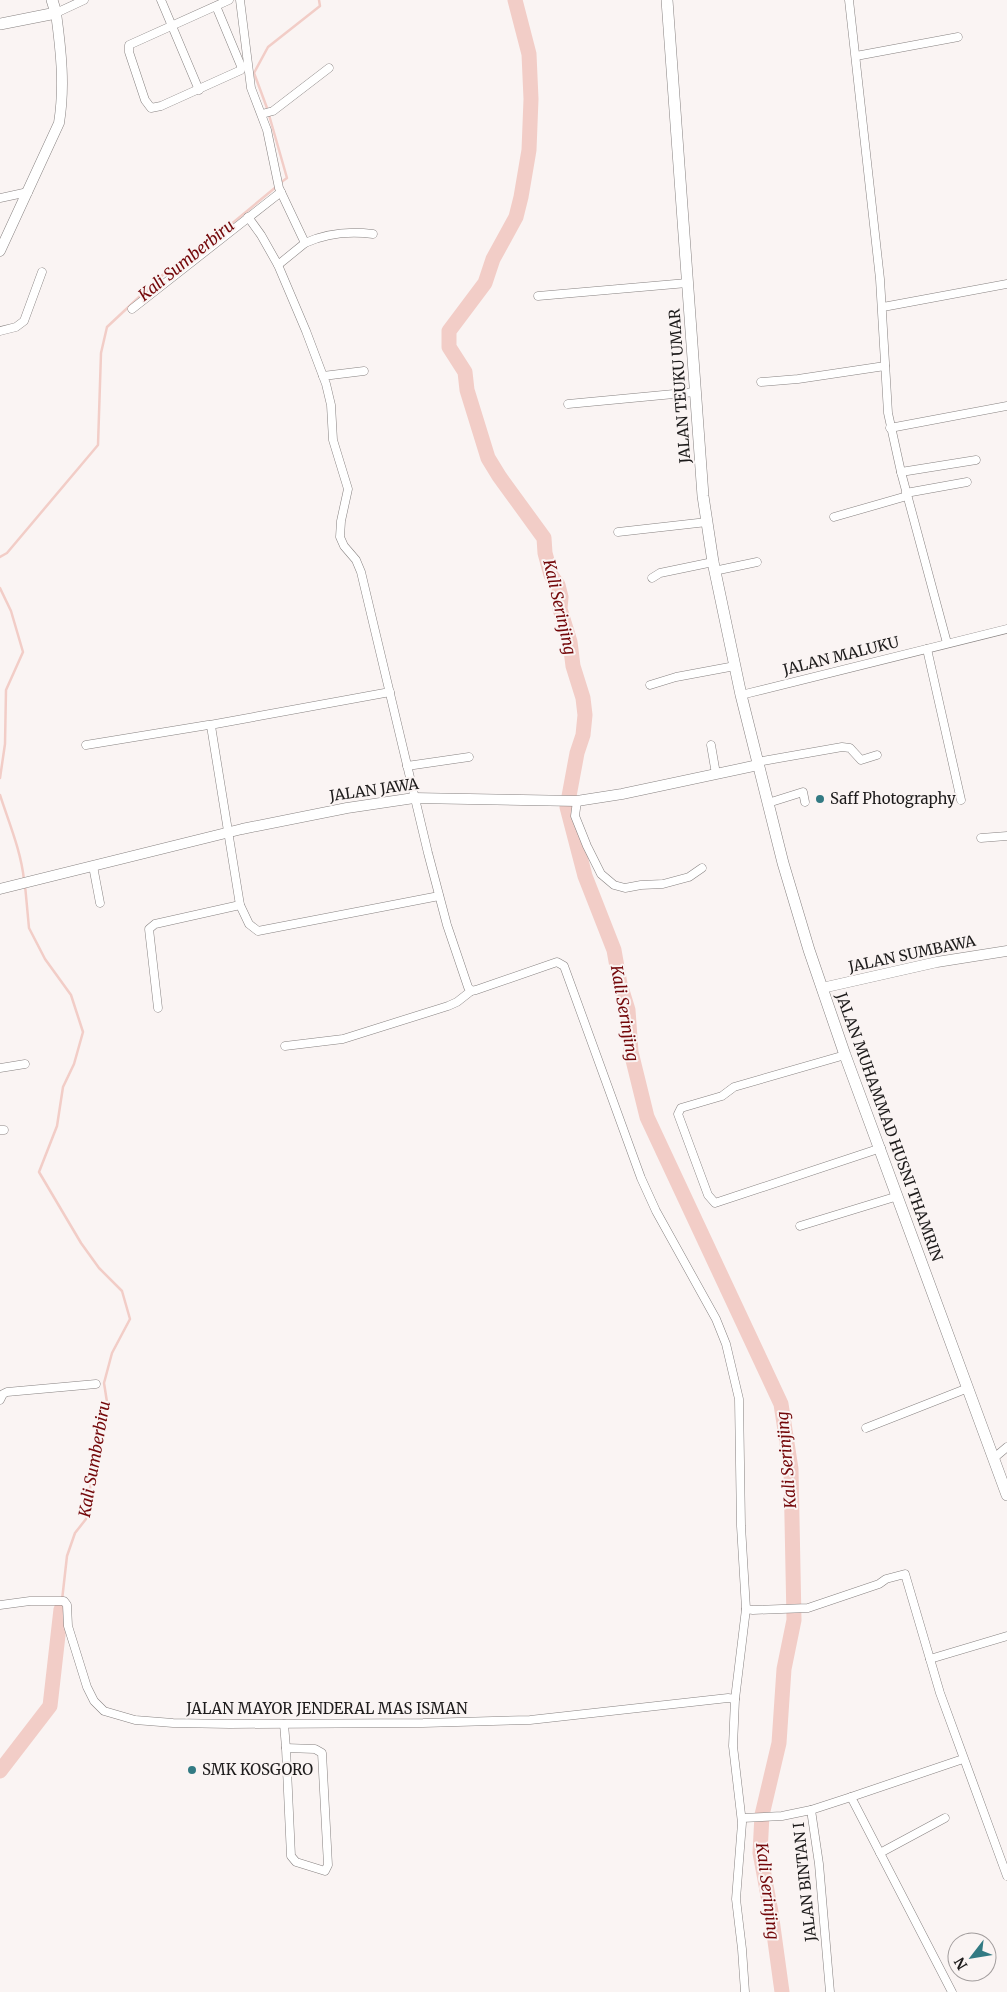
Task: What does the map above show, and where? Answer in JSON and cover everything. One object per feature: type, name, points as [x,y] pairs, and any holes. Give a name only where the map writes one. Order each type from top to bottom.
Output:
[{"type":"main road","points":[[0,24],[56,13],[52,0]]},
{"type":"main road","name":"JALAN TEUKU UMAR","points":[[667,0],[703,496],[714,567],[741,695],[758,763]]},
{"type":"main road","name":"JALAN MUHAMMAD HUSNI THAMRIN","points":[[758,763],[783,863],[822,988],[1007,1495]]},
{"type":"street","points":[[0,251],[59,123],[62,105],[61,60],[56,13],[84,0]]},
{"type":"street","points":[[161,0],[199,90]]},
{"type":"street","points":[[216,6],[241,70],[155,108],[150,107],[145,100],[129,46],[132,42],[229,0]]},
{"type":"street","points":[[240,0],[249,80],[267,112],[269,139],[279,187],[306,243]]},
{"type":"street","points":[[849,0],[883,307],[890,428],[947,643]]},
{"type":"street","points":[[856,56],[958,37]]},
{"type":"street","points":[[267,112],[329,68]]},
{"type":"street","points":[[132,309],[248,217],[279,187]]},
{"type":"street","points":[[0,197],[28,192]]},
{"type":"street","points":[[248,217],[261,234],[278,265],[324,376],[331,405],[333,440],[348,489],[341,521],[340,537],[344,546],[359,565],[439,896],[459,965],[471,991]]},
{"type":"street","points":[[278,265],[306,243],[330,234],[373,234]]},
{"type":"street","points":[[0,331],[13,329],[24,321],[42,272]]},
{"type":"street","points":[[538,296],[687,283]]},
{"type":"street","points":[[883,307],[1007,284]]},
{"type":"street","points":[[761,382],[798,379],[886,366]]},
{"type":"street","points":[[324,376],[364,371]]},
{"type":"street","points":[[568,404],[695,392]]},
{"type":"street","points":[[890,428],[1007,406]]},
{"type":"street","points":[[901,472],[976,460]]},
{"type":"street","points":[[834,517],[907,495],[967,482]]},
{"type":"street","points":[[618,532],[707,522]]},
{"type":"street","points":[[652,578],[660,573],[757,562]]},
{"type":"street","points":[[1006,629],[1007,639]]},
{"type":"street","name":"JALAN MALUKU","points":[[741,695],[1006,629]]},
{"type":"street","points":[[926,649],[960,800]]},
{"type":"street","points":[[650,685],[676,677],[735,666]]},
{"type":"street","points":[[86,745],[210,725],[390,692]]},
{"type":"street","points":[[210,725],[213,731],[240,905],[249,924],[255,930],[262,932],[439,896]]},
{"type":"street","points":[[711,745],[716,774]]},
{"type":"street","points":[[758,763],[842,747],[850,748],[860,760],[877,756]]},
{"type":"street","points":[[407,766],[469,757]]},
{"type":"street","name":"JALAN JAWA","points":[[0,890],[229,832],[347,808],[414,798],[575,801],[622,794],[758,763]]},
{"type":"street","points":[[768,803],[803,792],[806,802]]},
{"type":"street","points":[[575,801],[575,816],[587,846],[601,874],[614,885],[625,888],[638,885],[663,884],[689,877],[702,868]]},
{"type":"street","points":[[981,838],[1007,836]]},
{"type":"street","points":[[93,866],[100,903]]},
{"type":"street","points":[[158,1008],[149,929],[155,924],[240,905]]},
{"type":"street","name":"JALAN SUMBAWA","points":[[822,988],[937,962],[1007,951]]},
{"type":"street","points":[[285,1046],[343,1039],[448,1006],[457,1002],[471,991],[557,962],[564,966],[641,1178],[656,1211],[716,1318],[726,1344],[740,1399],[741,1526],[750,1610],[735,1699],[734,1758],[742,1818],[736,1899],[742,1949],[744,1992]]},
{"type":"street","points":[[845,1055],[734,1087],[722,1096],[681,1108],[678,1114],[684,1133],[708,1195],[715,1203],[881,1148]]},
{"type":"street","points":[[0,1068],[25,1064]]},
{"type":"street","points":[[800,1226],[898,1196]]},
{"type":"street","points":[[0,1400],[6,1392],[96,1384]]},
{"type":"street","points":[[866,1428],[968,1388]]},
{"type":"street","points":[[994,1458],[1007,1447]]},
{"type":"street","points":[[750,1610],[808,1608],[878,1584],[886,1579],[905,1574],[930,1659],[963,1759],[1007,1876]]},
{"type":"street","name":"JALAN MAYOR JENDERAL MAS ISMAN","points":[[0,1605],[30,1601],[62,1600],[67,1605],[68,1626],[87,1687],[94,1701],[104,1711],[135,1720],[173,1723],[284,1724],[530,1720],[719,1699],[735,1699]]},
{"type":"street","points":[[930,1659],[1007,1636]]},
{"type":"street","points":[[284,1724],[291,1856],[296,1862],[325,1871],[328,1866],[322,1753],[315,1749],[286,1748]]},
{"type":"street","name":"JALAN BINTAN I","points":[[830,1992],[819,1864],[811,1810],[963,1759]]},
{"type":"street","points":[[850,1797],[952,1992]]},
{"type":"street","points":[[742,1818],[782,1816],[811,1810]]},
{"type":"street","points":[[880,1854],[945,1818]]},
{"type":"waterway","name":"Kali Sumberbiru","points":[[280,183],[287,178],[267,108],[254,73],[268,47],[320,6],[319,0]]},
{"type":"waterway","name":"Kali Serinjing","points":[[515,0],[529,54],[531,99],[529,150],[521,197],[516,217],[493,259],[485,283],[449,331],[449,347],[465,372],[467,390],[488,458],[544,538],[545,553],[551,575],[558,585],[561,597],[560,609],[570,642],[573,666],[583,698],[585,715],[583,735],[577,753],[567,807],[585,876],[614,950],[620,984],[628,1010],[631,1052],[647,1117],[781,1404],[791,1469],[794,1620],[784,1669],[779,1743],[762,1815],[760,1853],[771,1912],[782,1992]]},
{"type":"waterway","name":"Kali Sumberbiru","points":[[0,557],[7,553],[98,445],[101,353],[107,327],[168,270],[212,240],[276,187]]},
{"type":"waterway","name":"Kali Sumberbiru","points":[[0,588],[11,611],[23,652],[6,690],[5,744],[0,778]]},
{"type":"waterway","name":"Kali Sumberbiru","points":[[0,795],[17,848],[24,880]]},
{"type":"waterway","name":"Kali Sumberbiru","points":[[25,885],[29,928],[45,959],[71,995],[83,1032],[74,1064],[63,1087],[57,1126],[39,1172],[81,1243],[99,1268],[122,1291],[130,1319],[112,1353],[104,1383],[107,1402],[99,1421],[86,1519],[75,1533],[67,1556],[61,1609]]},
{"type":"waterway","name":"Kali Sumberbiru","points":[[0,1771],[50,1706],[61,1609]]},
{"type":"place","name":"Saff Photography","points":[[820,799]]},
{"type":"place","name":"SMK KOSGORO","points":[[192,1770]]}]
